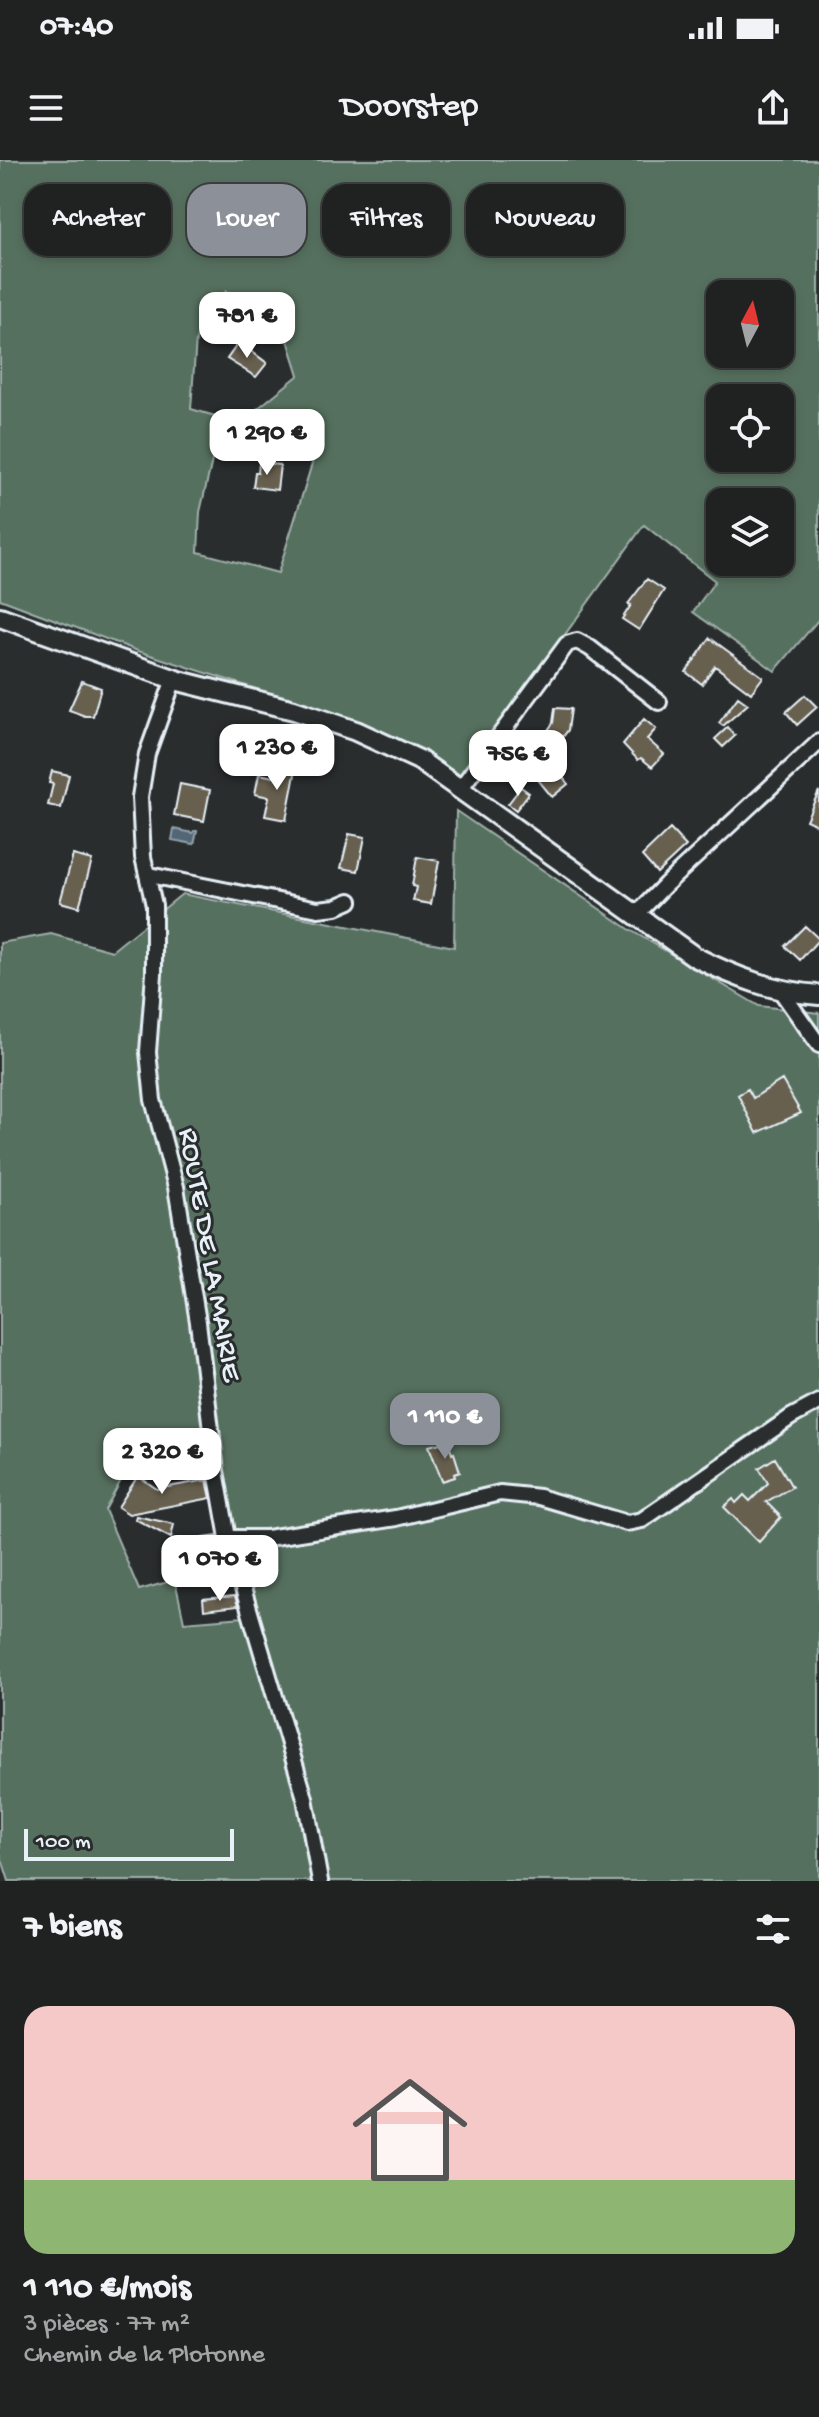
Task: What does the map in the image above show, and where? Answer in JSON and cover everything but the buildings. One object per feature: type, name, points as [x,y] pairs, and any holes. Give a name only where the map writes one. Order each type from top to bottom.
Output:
[{"type":"street","points":[[0,617],[174,679],[294,710],[356,731],[419,760],[695,957],[733,976],[792,993],[819,995]]},
{"type":"street","points":[[460,789],[567,644],[577,641],[590,648],[659,702]]},
{"type":"street","name":"ROUTE DE LA MAIRIE","points":[[174,679],[147,754],[140,797],[143,857],[154,905],[154,974],[148,1052],[153,1100],[176,1187],[228,1538],[305,1798],[320,1881]]},
{"type":"street","points":[[635,916],[819,742]]},
{"type":"street","points":[[149,875],[318,909],[336,907],[350,901]]},
{"type":"street","points":[[780,990],[819,1045]]},
{"type":"street","points":[[228,1538],[267,1538],[396,1518],[500,1493],[539,1497],[627,1523],[642,1520],[791,1417],[819,1402]]},
{"type":"green space","points":[[0,160],[819,160],[819,619],[775,671],[693,612],[715,581],[709,576],[794,576],[794,488],[706,488],[706,574],[644,525],[463,776],[359,722],[138,651],[0,599]],"holes":[[[226,291],[280,315],[299,375],[241,422],[315,454],[278,573],[198,552],[200,512],[222,418],[191,409],[196,339]]]},
{"type":"green space","points":[[456,811],[632,931],[759,1006],[819,1013],[819,1881],[9,1881],[0,1853],[0,943],[51,934],[112,951],[182,894],[454,947]],"holes":[[[210,1469],[244,1617],[184,1622],[175,1580],[139,1590],[105,1510],[126,1471]]]},
{"type":"water","points":[[174,829],[197,831],[194,844],[172,840]]}]
